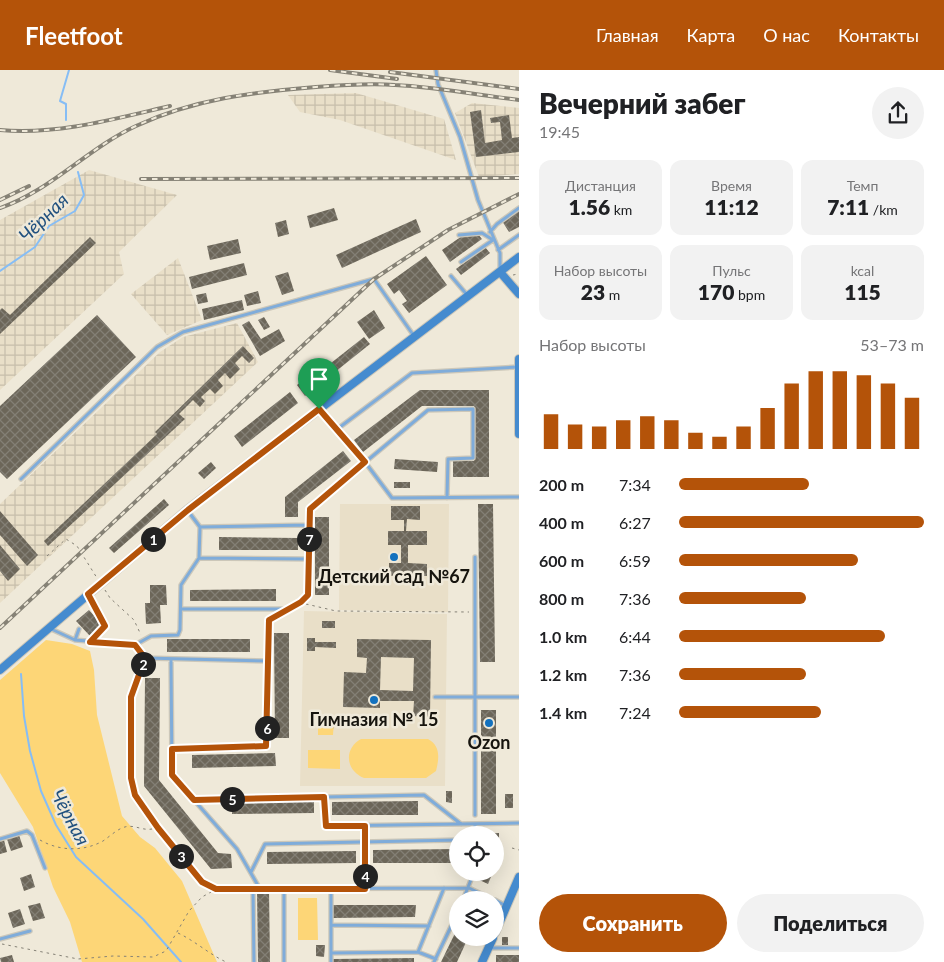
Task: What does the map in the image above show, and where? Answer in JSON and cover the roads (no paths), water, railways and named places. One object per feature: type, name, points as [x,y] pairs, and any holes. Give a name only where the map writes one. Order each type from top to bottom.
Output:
[{"type":"main road","points":[[0,670],[188,510],[519,257]]},
{"type":"main road","points":[[500,272],[519,294]]},
{"type":"main road","points":[[519,359],[519,434]]},
{"type":"main road","points":[[504,913],[519,877]]},
{"type":"main road","points":[[482,962],[488,948]]},
{"type":"lane","points":[[436,70],[438,84],[460,137],[478,200],[498,250],[500,272]]},
{"type":"lane","points":[[490,232],[519,208]]},
{"type":"lane","points":[[459,235],[482,233],[494,240]]},
{"type":"lane","points":[[498,250],[519,236]]},
{"type":"lane","points":[[462,262],[494,240]]},
{"type":"lane","points":[[451,276],[468,296]]},
{"type":"lane","points":[[21,479],[157,347],[184,332],[374,279],[415,336]]},
{"type":"lane","points":[[336,430],[412,373],[519,367]]},
{"type":"lane","points":[[319,409],[365,462],[392,498],[519,497]]},
{"type":"lane","points":[[172,749],[266,746],[269,620],[301,602],[308,595],[310,509],[428,410],[473,410],[472,458],[448,459],[447,498]]},
{"type":"lane","points":[[49,628],[75,640],[135,645],[151,636],[178,635],[180,630],[182,585],[199,558],[200,526],[188,510]]},
{"type":"lane","points":[[200,526],[309,525]]},
{"type":"lane","points":[[475,557],[475,815]]},
{"type":"lane","points":[[199,558],[309,559]]},
{"type":"lane","points":[[88,594],[105,626],[90,642]]},
{"type":"lane","points":[[181,609],[287,609]]},
{"type":"lane","points":[[75,640],[79,629]]},
{"type":"lane","points":[[135,645],[145,658],[269,661]]},
{"type":"lane","points":[[145,658],[131,697],[131,778],[135,795],[158,828],[202,882],[216,889],[469,888],[475,891]]},
{"type":"lane","points":[[171,660],[172,775],[237,848],[260,889]]},
{"type":"lane","points":[[435,697],[519,697]]},
{"type":"lane","points":[[194,800],[424,795],[462,825]]},
{"type":"lane","points":[[324,797],[326,826],[519,823]]},
{"type":"lane","points":[[365,826],[365,889]]},
{"type":"lane","points":[[0,838],[27,831],[32,835],[45,868]]},
{"type":"lane","points":[[251,873],[265,844],[449,840]]},
{"type":"lane","points":[[468,891],[471,881]]},
{"type":"lane","points":[[418,952],[444,888]]},
{"type":"lane","points":[[253,889],[254,962]]},
{"type":"lane","points":[[284,889],[284,962]]},
{"type":"lane","points":[[331,889],[331,962]]},
{"type":"lane","points":[[331,925],[429,926]]},
{"type":"lane","points":[[0,939],[30,931]]},
{"type":"lane","points":[[331,953],[418,952],[435,961],[449,931]]},
{"type":"lane","points":[[488,948],[519,948]]},
{"type":"waterway","name":"Чёрная","points":[[66,120],[66,104],[60,101],[69,70]]},
{"type":"waterway","name":"Чёрная","points":[[0,271],[35,247],[49,226],[75,211],[84,195],[78,172]]},
{"type":"waterway","name":"Чёрная","points":[[21,674],[24,716],[30,751],[41,791],[56,825],[76,857],[143,919],[181,962]]},
{"type":"railway","points":[[330,70],[397,79]]},
{"type":"railway","points":[[390,72],[519,89]]},
{"type":"railway","points":[[0,208],[36,191],[118,135],[136,126],[180,109],[224,98],[293,89],[375,84],[426,87],[519,100]]},
{"type":"railway","points":[[0,130],[22,131],[65,128],[107,121],[170,106]]},
{"type":"railway","points":[[141,179],[519,178]]},
{"type":"railway","points":[[0,200],[29,186]]},
{"type":"railway","points":[[0,628],[374,279],[448,230],[519,194]]},
{"type":"place","name":"Детский сад №67","points":[[394,557]]},
{"type":"place","name":"Гимназия № 15","points":[[374,700]]},
{"type":"place","name":"Ozon","points":[[489,723]]}]
